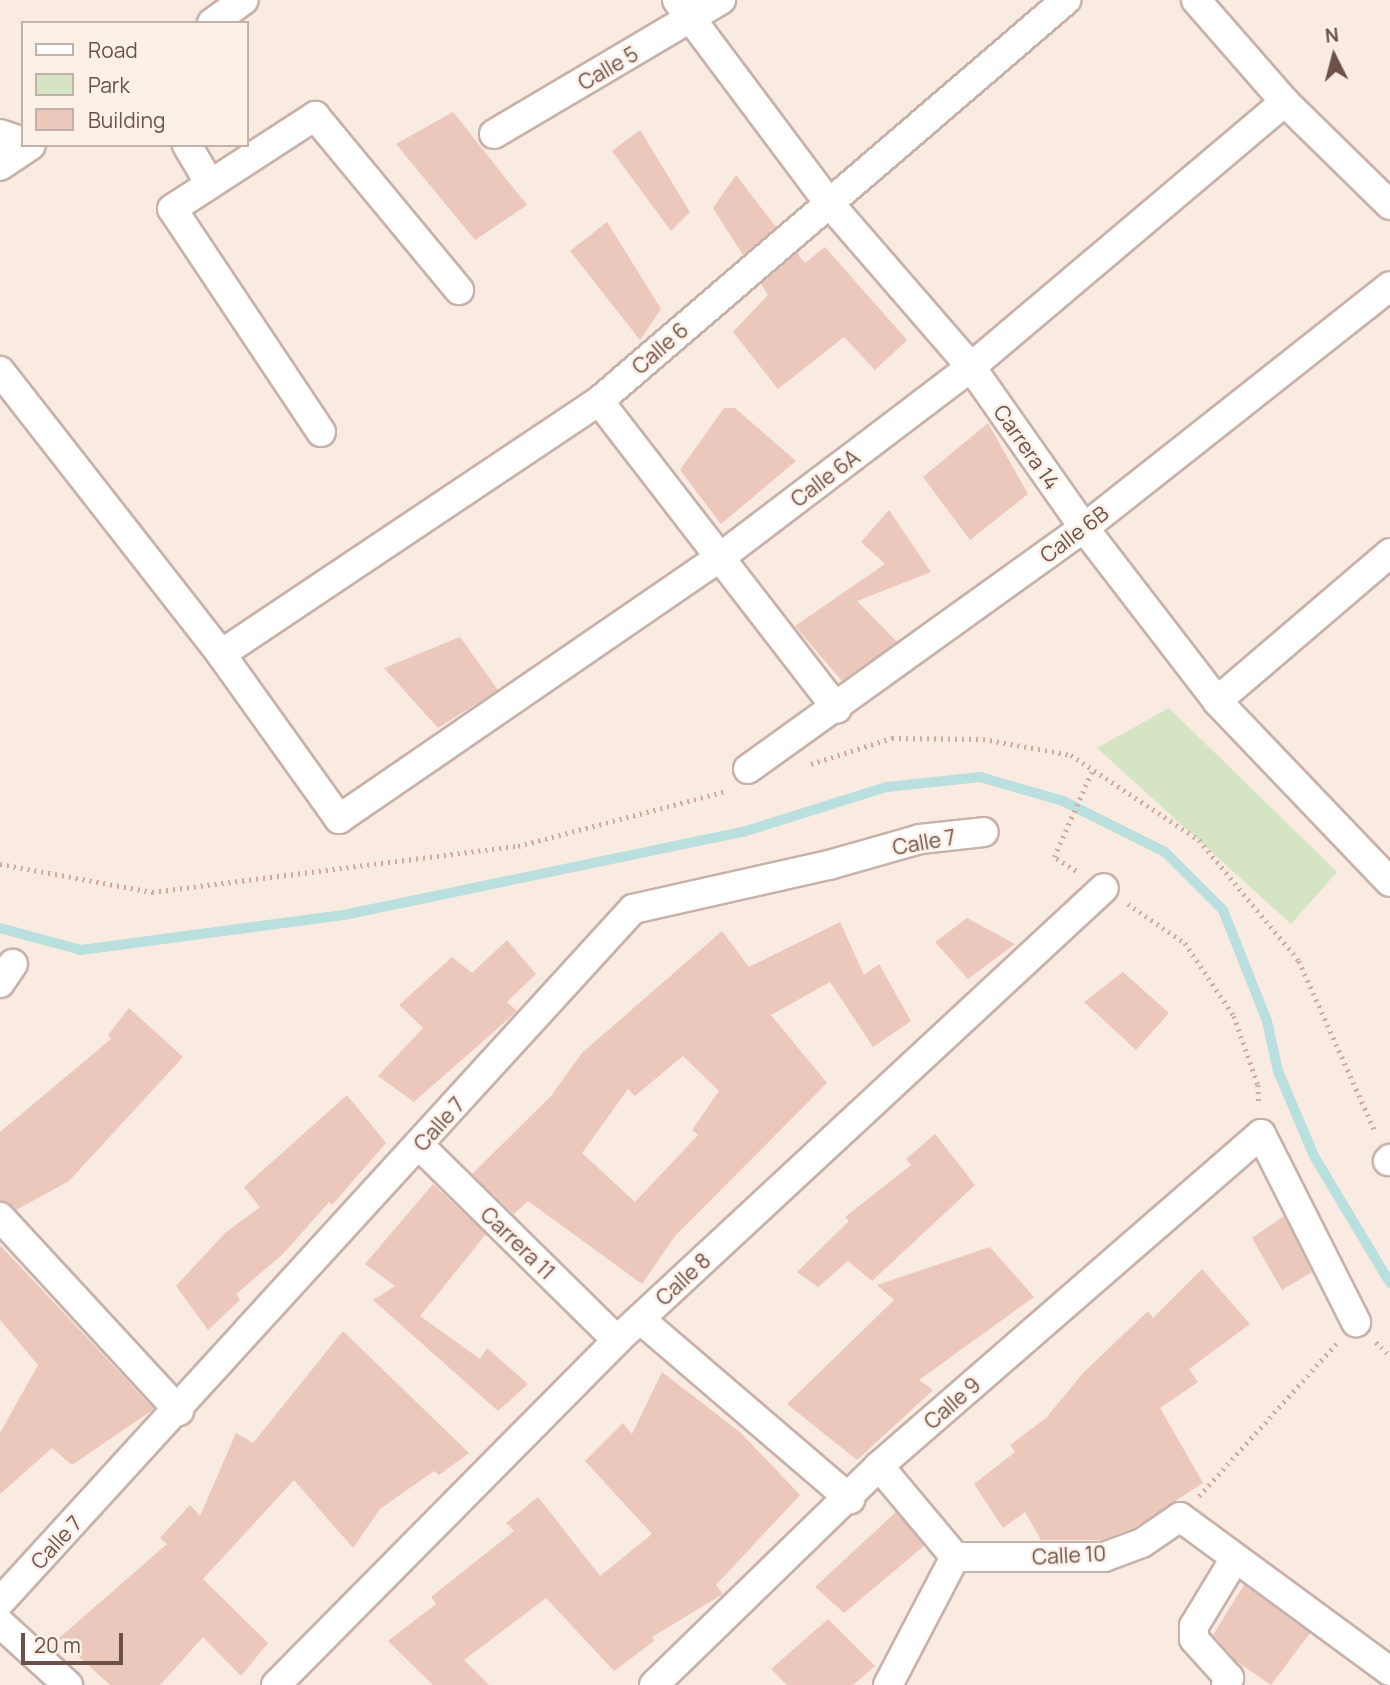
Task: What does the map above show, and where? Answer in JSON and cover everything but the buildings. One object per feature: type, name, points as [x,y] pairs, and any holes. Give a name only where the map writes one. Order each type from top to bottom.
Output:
[{"type":"street","points":[[215,21],[244,0]]},
{"type":"street","name":"Calle 5","points":[[494,134],[685,10],[721,0]]},
{"type":"street","name":"Calle 6","points":[[221,654],[599,401],[1066,0]]},
{"type":"street","points":[[1196,0],[1285,102],[1390,205]]},
{"type":"street","name":"Carrera 14","points":[[685,10],[829,203],[971,367],[1084,528],[1217,701],[1390,882]]},
{"type":"street","name":"Calle 6A","points":[[221,654],[339,819],[718,559],[971,367],[1285,102]]},
{"type":"street","points":[[321,432],[172,209],[315,116],[459,290]]},
{"type":"street","points":[[0,134],[21,141]]},
{"type":"street","points":[[0,166],[28,147]]},
{"type":"street","points":[[188,147],[210,184]]},
{"type":"street","name":"Calle 6B","points":[[748,769],[837,709],[1084,528],[1390,286]]},
{"type":"street","points":[[0,371],[221,654]]},
{"type":"street","points":[[599,401],[718,559],[837,709]]},
{"type":"street","points":[[1217,701],[1390,553]]},
{"type":"street","name":"Calle 7","points":[[0,1602],[179,1411],[633,909],[829,865],[920,839],[984,832]]},
{"type":"street","name":"Calle 8","points":[[275,1685],[617,1340],[1104,888]]},
{"type":"street","points":[[1261,1134],[1356,1322]]},
{"type":"street","name":"Calle 9","points":[[654,1685],[850,1499],[879,1466],[1261,1134]]},
{"type":"street","name":"Carrera 11","points":[[419,1145],[617,1340]]},
{"type":"street","points":[[0,1217],[179,1411]]},
{"type":"street","points":[[640,1319],[850,1499]]},
{"type":"street","points":[[879,1466],[955,1557],[888,1685]]},
{"type":"street","points":[[1180,1517],[1234,1560],[1390,1671]]},
{"type":"street","name":"Calle 10","points":[[955,1557],[1104,1557],[1142,1543],[1180,1517]]},
{"type":"street","points":[[1226,1685],[1229,1678],[1194,1639],[1194,1626],[1234,1560]]},
{"type":"street","points":[[0,1623],[68,1685]]},
{"type":"path","points":[[1093,769],[1054,857],[1185,943],[1234,1016],[1258,1085],[1261,1134]]},
{"type":"path","points":[[1180,1517],[1356,1322]]},
{"type":"green space","points":[[1169,708],[1337,872],[1291,924],[1097,748]]},
{"type":"waterway","points":[[0,928],[81,950],[344,915],[743,832],[887,787],[980,777],[1063,801],[1165,852],[1223,910],[1267,1021],[1278,1071],[1314,1156],[1390,1283]]}]
